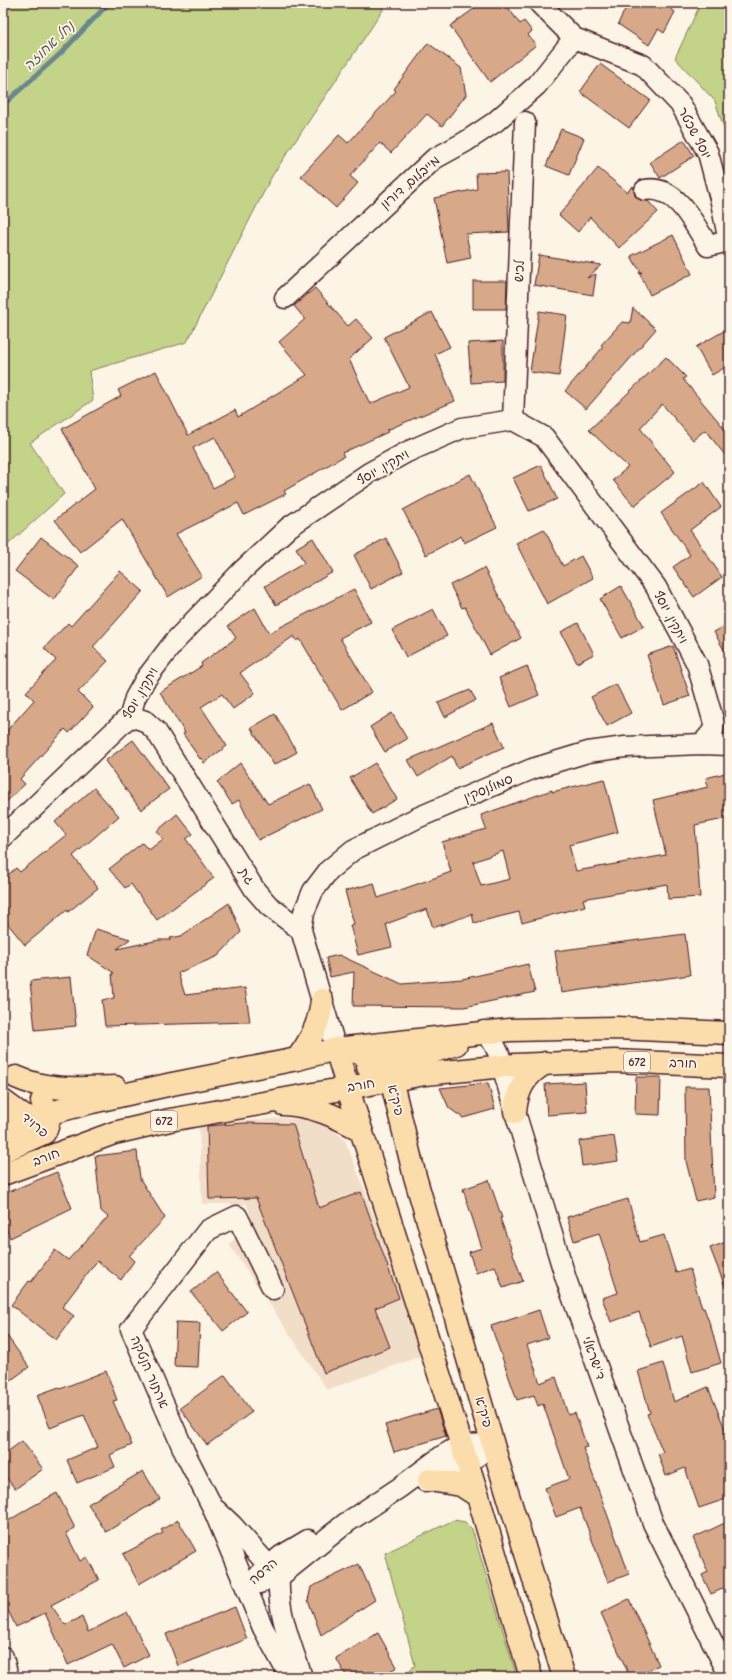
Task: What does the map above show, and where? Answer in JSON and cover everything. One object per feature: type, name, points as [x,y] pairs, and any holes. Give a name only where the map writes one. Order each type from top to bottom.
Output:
[{"type":"main road","points":[[297,1059],[313,1034],[321,1012],[322,1000]]},
{"type":"main road","points":[[3,1127],[40,1122],[172,1084],[297,1059],[336,1049],[484,1031],[616,1028],[729,1033]]},
{"type":"main road","points":[[348,1087],[358,1074],[378,1062],[426,1054],[446,1048],[484,1031]]},
{"type":"main road","points":[[336,1049],[478,1496],[531,1677]]},
{"type":"main road","name":"פיק\"א","points":[[336,1049],[363,1054],[378,1062],[391,1079],[414,1173],[493,1444],[564,1677]]},
{"type":"main road","name":"חורב","points":[[3,1174],[69,1148],[121,1132],[170,1120],[260,1102],[391,1079],[425,1074],[546,1063],[616,1061],[729,1066]]},
{"type":"main road","points":[[515,1112],[517,1097],[521,1085],[533,1071],[546,1063]]},
{"type":"main road","points":[[9,1074],[37,1085],[60,1088],[172,1084]]},
{"type":"main road","name":"פרויד","points":[[9,1074],[38,1095],[40,1122]]},
{"type":"main road","points":[[402,1125],[407,1102],[425,1074]]},
{"type":"main road","name":"פרויד","points":[[3,1101],[40,1122],[53,1140],[69,1148]]},
{"type":"main road","points":[[260,1102],[286,1104],[314,1109],[336,1116],[361,1130]]},
{"type":"main road","points":[[3,1151],[40,1122]]},
{"type":"main road","points":[[429,1480],[461,1485],[478,1496]]},
{"type":"street","name":"יוסף שכטר","points":[[539,3],[574,38],[644,65],[681,105],[708,153],[721,202],[729,242]]},
{"type":"street","name":"מייבלום, דורון","points":[[285,298],[434,159],[465,142],[495,122],[537,85],[574,38]]},
{"type":"street","name":"לכיש","points":[[513,420],[525,122]]},
{"type":"street","points":[[645,190],[659,189],[676,200],[683,207],[708,246],[729,242]]},
{"type":"street","name":"ויתקין, יוסף","points":[[3,837],[130,716],[135,698],[145,680],[174,642],[243,570],[289,527],[369,473],[407,452],[462,428],[513,420],[544,437],[656,587],[697,664],[714,723],[713,731],[702,744]]},
{"type":"street","name":"גת","points":[[130,716],[145,721],[156,731],[255,890],[270,906],[301,930]]},
{"type":"street","name":"סמולנסקין","points":[[301,930],[304,912],[313,891],[330,870],[353,850],[417,818],[532,768],[588,752],[625,747],[702,744],[729,745]]},
{"type":"street","points":[[301,930],[336,1049]]},
{"type":"street","name":"ד'ישראלי","points":[[484,1031],[494,1044],[503,1066],[515,1112],[566,1279],[653,1523],[729,1675]]},
{"type":"street","name":"ארתור הנטקה","points":[[273,1289],[237,1216],[208,1230],[131,1329],[185,1453],[212,1506],[268,1638],[290,1677]]},
{"type":"street","name":"הדסה","points":[[246,1587],[274,1571],[399,1488],[442,1456],[464,1455],[493,1444]]},
{"type":"street","name":"הדסה","points":[[399,1488],[452,1472],[464,1455]]},
{"type":"street","name":"ארתור הנטקה","points":[[212,1506],[274,1571]]},
{"type":"street","name":"הדסה","points":[[274,1571],[298,1545],[346,1523]]},
{"type":"street","points":[[245,1540],[273,1546],[298,1545]]},
{"type":"street","points":[[274,1571],[283,1620],[302,1677]]},
{"type":"street","points":[[3,1657],[8,1677]]},
{"type":"shaded area","points":[[281,1118],[309,1119],[329,1126],[345,1140],[364,1188],[424,1355],[327,1390],[229,1244],[252,1224],[247,1204],[202,1204],[199,1125]]},
{"type":"green space","points":[[3,3],[382,3],[383,10],[272,176],[187,342],[89,371],[93,400],[30,443],[64,494],[3,549]]},
{"type":"green space","points":[[696,3],[729,3],[729,143],[715,101],[675,58],[699,7]]},
{"type":"green space","points":[[454,1520],[465,1522],[472,1529],[517,1677],[405,1677],[415,1665],[385,1553]]},
{"type":"building","points":[[482,3],[505,3],[520,24],[524,21],[532,31],[528,35],[536,45],[490,82],[450,26]]},
{"type":"building","points":[[628,3],[664,3],[675,12],[664,33],[658,29],[649,45],[618,24]]},
{"type":"building","points":[[428,43],[461,68],[466,95],[442,126],[427,114],[391,153],[380,143],[350,176],[358,183],[336,208],[301,176],[339,135],[348,143],[396,91],[394,89]]},
{"type":"building","points":[[600,64],[650,100],[629,128],[580,92]]},
{"type":"building","points":[[561,129],[584,138],[569,175],[546,166]]},
{"type":"building","points":[[684,140],[694,156],[660,178],[650,162]]},
{"type":"building","points":[[598,168],[627,192],[633,186],[635,196],[640,200],[648,201],[658,212],[619,248],[590,217],[578,232],[559,215]]},
{"type":"building","points":[[507,172],[509,232],[466,234],[471,258],[447,263],[434,198],[477,189],[476,173]]},
{"type":"building","points":[[673,235],[692,274],[650,295],[639,272],[642,273],[631,256]]},
{"type":"building","points":[[539,255],[601,265],[587,278],[596,274],[593,295],[534,285]]},
{"type":"building","points":[[473,281],[507,281],[506,309],[473,309]]},
{"type":"building","points":[[315,288],[348,326],[356,319],[373,338],[349,359],[370,404],[409,387],[384,337],[432,312],[450,347],[435,354],[455,401],[387,430],[388,432],[342,453],[344,456],[284,491],[286,494],[244,515],[238,503],[176,534],[202,576],[168,597],[122,519],[80,552],[55,520],[95,489],[62,429],[121,396],[118,390],[156,371],[188,435],[235,410],[238,417],[307,375],[279,342],[305,319],[294,306]],"holes":[[[215,437],[235,477],[213,488],[193,448]]]},
{"type":"building","points":[[633,308],[656,329],[586,409],[565,391],[603,347],[601,345],[622,322],[630,323]]},
{"type":"building","points":[[539,311],[567,315],[559,376],[530,372]]},
{"type":"building","points":[[729,328],[729,365],[712,375],[696,347]]},
{"type":"building","points":[[503,341],[503,381],[471,383],[468,343]]},
{"type":"building","points":[[666,357],[686,377],[683,379],[729,434],[729,460],[705,430],[693,440],[662,404],[640,428],[675,472],[634,506],[613,480],[628,467],[589,430]]},
{"type":"building","points":[[541,465],[557,499],[529,511],[513,478]]},
{"type":"building","points":[[470,474],[497,527],[464,543],[461,536],[426,555],[403,510]]},
{"type":"building","points":[[704,482],[721,507],[690,530],[722,577],[694,597],[673,567],[690,555],[661,513]]},
{"type":"building","points":[[544,529],[563,566],[581,556],[593,578],[547,604],[516,543]]},
{"type":"building","points":[[41,537],[79,566],[54,600],[15,571]]},
{"type":"building","points":[[313,538],[333,572],[276,605],[265,586],[304,563],[296,548]]},
{"type":"building","points":[[386,538],[403,572],[371,589],[354,555]]},
{"type":"building","points":[[484,568],[521,638],[490,655],[465,607],[462,608],[450,585]]},
{"type":"building","points":[[120,571],[143,591],[93,647],[108,661],[78,692],[93,707],[69,733],[65,729],[20,779],[25,784],[3,805],[3,735],[34,700],[26,692],[56,660],[44,648],[68,623],[71,626]]},
{"type":"building","points":[[621,586],[644,626],[622,638],[600,599]]},
{"type":"building","points":[[354,589],[371,622],[340,638],[372,692],[342,710],[300,639],[297,641],[294,636],[240,673],[255,693],[233,709],[222,694],[201,707],[227,746],[204,763],[183,734],[185,733],[160,692],[202,666],[201,663],[236,638],[228,626],[255,608],[269,633]]},
{"type":"building","points":[[433,609],[447,636],[406,657],[392,630]]},
{"type":"building","points":[[578,623],[594,654],[577,663],[561,632]]},
{"type":"building","points":[[729,624],[729,659],[714,632]]},
{"type":"building","points":[[673,646],[690,696],[664,705],[647,655]]},
{"type":"building","points":[[527,666],[539,695],[511,707],[499,678]]},
{"type":"building","points":[[616,684],[631,713],[607,726],[591,697]]},
{"type":"building","points":[[470,690],[476,700],[445,717],[438,703]]},
{"type":"building","points":[[392,713],[407,739],[385,752],[370,727]]},
{"type":"building","points":[[275,714],[297,752],[274,765],[251,728]]},
{"type":"building","points":[[493,723],[504,747],[457,768],[452,756],[418,777],[408,760]]},
{"type":"building","points":[[133,740],[169,789],[141,810],[105,761]]},
{"type":"building","points":[[240,763],[268,804],[310,784],[322,809],[258,840],[239,800],[232,804],[217,782]]},
{"type":"building","points":[[375,763],[397,799],[372,814],[350,778]]},
{"type":"building","points":[[729,772],[729,818],[695,825],[700,897],[668,899],[667,884],[583,899],[585,906],[522,923],[519,912],[474,923],[472,914],[433,928],[427,909],[386,924],[392,947],[358,955],[350,925],[354,924],[345,891],[374,883],[378,898],[451,872],[442,842],[486,829],[481,815],[552,790],[552,792],[604,779],[618,832],[569,845],[576,871],[666,855],[653,800],[708,787],[706,778]],"holes":[[[503,851],[510,879],[481,886],[473,862]]]},
{"type":"building","points":[[94,788],[119,816],[73,856],[98,888],[68,912],[67,910],[25,945],[3,918],[3,879],[16,868],[20,872],[66,835],[55,822]]},
{"type":"building","points":[[177,814],[193,834],[186,839],[214,878],[157,920],[131,884],[125,888],[109,869],[142,843],[149,850],[163,839],[157,831]]},
{"type":"building","points":[[229,903],[241,932],[218,956],[178,973],[185,995],[245,988],[250,1022],[105,1026],[102,1000],[114,998],[112,973],[114,973],[87,955],[96,929],[130,939],[117,949],[159,940],[171,940],[170,938],[181,936]]},
{"type":"building","points":[[685,934],[690,975],[561,993],[555,951]]},
{"type":"building","points":[[339,955],[402,984],[462,979],[528,964],[535,992],[464,1007],[353,1006],[354,972],[330,977],[326,958]]},
{"type":"building","points":[[71,977],[76,1026],[35,1030],[30,981]]},
{"type":"building","points":[[636,1077],[661,1077],[660,1115],[635,1114]]},
{"type":"building","points":[[585,1082],[587,1112],[547,1115],[545,1084]]},
{"type":"building","points":[[488,1083],[495,1109],[463,1118],[449,1108],[440,1088]]},
{"type":"building","points":[[685,1087],[709,1087],[714,1197],[696,1201],[686,1161]]},
{"type":"building","points":[[244,1123],[293,1124],[319,1208],[361,1192],[399,1298],[375,1308],[390,1347],[324,1373],[256,1198],[209,1199],[207,1126]]},
{"type":"building","points":[[614,1136],[618,1161],[582,1166],[579,1141]]},
{"type":"building","points":[[137,1151],[140,1179],[165,1218],[129,1256],[134,1261],[121,1280],[97,1261],[62,1307],[74,1316],[56,1340],[11,1305],[29,1281],[31,1282],[55,1250],[68,1260],[108,1217],[101,1211],[95,1156]]},
{"type":"building","points":[[57,1172],[72,1208],[10,1238],[3,1221],[3,1194]]},
{"type":"building","points":[[489,1180],[502,1218],[500,1218],[523,1281],[503,1288],[495,1266],[476,1273],[469,1252],[482,1248],[463,1189]]},
{"type":"building","points":[[628,1199],[640,1242],[664,1235],[676,1273],[690,1269],[702,1308],[704,1308],[711,1327],[721,1363],[692,1372],[682,1336],[651,1347],[639,1312],[611,1322],[602,1298],[618,1293],[599,1233],[574,1241],[567,1217]]},
{"type":"building","points":[[729,1241],[729,1294],[728,1294],[710,1248]]},
{"type":"building","points":[[216,1272],[247,1312],[223,1331],[191,1292]]},
{"type":"building","points":[[539,1310],[548,1338],[527,1345],[540,1383],[556,1377],[568,1415],[575,1413],[587,1447],[583,1448],[629,1574],[608,1582],[580,1508],[556,1517],[545,1488],[569,1479],[543,1404],[538,1406],[534,1395],[517,1400],[491,1326]]},
{"type":"building","points":[[176,1322],[200,1323],[198,1367],[174,1366]]},
{"type":"building","points":[[3,1330],[29,1367],[3,1386]]},
{"type":"building","points":[[663,1363],[674,1402],[708,1387],[729,1439],[729,1498],[699,1508],[685,1468],[666,1476],[658,1454],[663,1452],[647,1414],[650,1413],[638,1371]]},
{"type":"building","points":[[106,1371],[117,1400],[113,1401],[132,1445],[110,1455],[115,1467],[77,1483],[67,1460],[98,1447],[84,1415],[50,1428],[37,1395],[59,1387],[60,1389]]},
{"type":"building","points":[[225,1375],[252,1412],[207,1445],[180,1408]]},
{"type":"building","points":[[437,1409],[446,1436],[394,1452],[385,1425]]},
{"type":"building","points":[[22,1441],[43,1469],[15,1489],[3,1473],[3,1455]]},
{"type":"building","points":[[143,1471],[160,1499],[106,1532],[88,1504]]},
{"type":"building","points":[[57,1493],[75,1528],[66,1533],[80,1561],[87,1557],[99,1580],[51,1605],[65,1625],[82,1617],[88,1632],[127,1612],[149,1655],[124,1668],[112,1644],[68,1665],[45,1613],[16,1627],[3,1600],[3,1524]]},
{"type":"building","points":[[178,1520],[196,1551],[139,1584],[123,1554],[163,1533],[161,1530]]},
{"type":"building","points":[[729,1521],[729,1586],[711,1594],[702,1575],[708,1572],[693,1538]]},
{"type":"building","points":[[359,1564],[375,1600],[321,1635],[308,1600],[311,1587]]},
{"type":"building","points":[[629,1599],[659,1665],[633,1677],[630,1677],[601,1613]]},
{"type":"building","points":[[235,1607],[247,1639],[178,1666],[166,1634]]},
{"type":"building","points":[[378,1633],[397,1667],[380,1677],[347,1677],[336,1658]]},
{"type":"waterway","name":"נחל אחוזה","points":[[3,105],[60,54],[109,3]]}]
